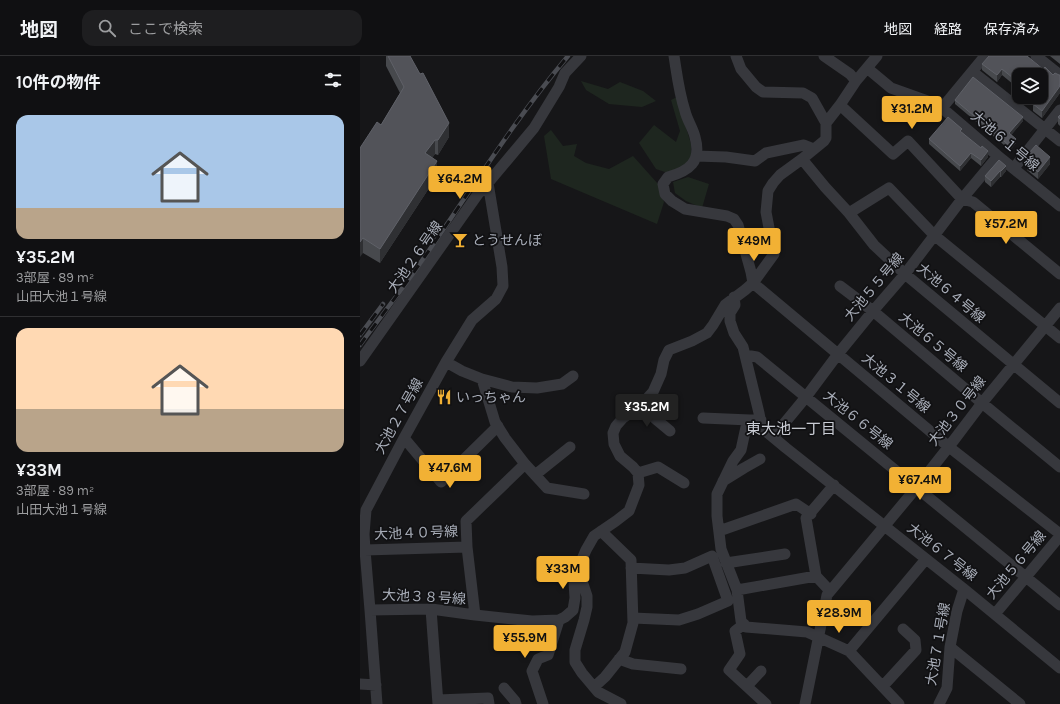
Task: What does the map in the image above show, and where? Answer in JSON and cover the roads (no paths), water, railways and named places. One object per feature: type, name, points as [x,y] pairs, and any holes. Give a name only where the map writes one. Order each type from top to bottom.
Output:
[{"type":"street","name":"大池２６号線","points":[[360,361],[478,194],[534,128],[559,87],[565,72],[580,56]]},
{"type":"street","points":[[674,56],[680,93],[685,113],[696,138],[697,150],[696,158],[690,168],[668,177],[663,184],[665,194],[672,202],[685,209],[727,216],[734,219],[738,225],[753,283]]},
{"type":"street","points":[[475,615],[532,621],[559,620],[573,610],[575,598],[574,582],[586,550],[594,536],[629,511],[640,484],[638,473],[620,456],[614,444],[613,433],[616,426],[623,418],[640,406],[653,392],[662,374],[664,360],[669,350],[707,333],[725,305],[753,283],[774,254],[766,212],[768,191],[780,174],[802,159],[824,141],[826,138],[826,123],[812,98],[802,93],[763,92],[756,87],[741,69],[736,56]]},
{"type":"street","points":[[824,56],[850,74],[856,81]]},
{"type":"street","points":[[826,123],[856,81],[877,56]]},
{"type":"street","points":[[942,108],[985,56]]},
{"type":"street","points":[[1036,56],[1060,75]]},
{"type":"street","name":"大池６１号線","points":[[867,68],[891,88],[933,103],[942,108],[1060,206]]},
{"type":"street","points":[[973,72],[1060,141]]},
{"type":"street","points":[[840,105],[893,154],[908,141],[962,199],[974,202],[1060,274]]},
{"type":"street","points":[[1014,168],[1060,110]]},
{"type":"street","points":[[696,156],[726,157],[755,161],[766,153],[804,145],[814,149]]},
{"type":"street","name":"大池５５号線","points":[[773,437],[806,397],[838,354],[905,274],[962,199],[998,156]]},
{"type":"street","name":"大池６４号線","points":[[802,159],[849,213],[874,245],[905,274],[1060,403]]},
{"type":"street","name":"大池２７号線","points":[[377,704],[365,550],[362,534],[366,510],[446,362],[472,320],[496,299],[502,286],[502,267],[488,183]]},
{"type":"street","points":[[849,213],[889,188],[934,235],[1060,338]]},
{"type":"street","name":"大池３１号線","points":[[753,283],[949,447],[1060,535]]},
{"type":"street","name":"大池６５号線","points":[[840,286],[873,311],[1060,467]]},
{"type":"street","name":"大池６７号線","points":[[734,297],[735,305],[730,312],[730,321],[734,333],[743,347],[755,420],[762,428],[1026,638],[1060,668]]},
{"type":"street","name":"大池３０号線","points":[[805,704],[827,595],[917,487],[1013,364],[1060,308]]},
{"type":"street","name":"大池６６号線","points":[[745,355],[757,357],[1060,605]]},
{"type":"street","points":[[446,362],[462,371],[482,379],[512,387],[537,388],[562,384],[573,376]]},
{"type":"street","points":[[482,379],[495,422],[525,464],[547,488],[584,494]]},
{"type":"street","points":[[640,406],[670,431]]},
{"type":"street","points":[[703,418],[755,420]]},
{"type":"street","points":[[755,420],[746,427],[741,450],[733,461],[717,494],[717,516],[721,549],[737,590],[741,621],[746,627],[807,632],[849,651],[899,704]]},
{"type":"street","points":[[404,438],[441,482],[498,426]]},
{"type":"street","points":[[535,475],[570,447]]},
{"type":"street","points":[[723,481],[760,458]]},
{"type":"street","name":"大池３８号線","points":[[370,610],[431,609],[475,615],[467,547],[466,521],[525,464]]},
{"type":"street","points":[[638,473],[658,467],[684,483]]},
{"type":"street","points":[[830,591],[816,576],[806,518],[811,514],[834,485]]},
{"type":"street","points":[[719,531],[796,504],[811,514]]},
{"type":"street","points":[[594,688],[625,652],[633,623],[631,560],[601,531]]},
{"type":"street","name":"大池５６号線","points":[[995,614],[1060,535]]},
{"type":"street","name":"大池４０号線","points":[[365,550],[467,547]]},
{"type":"street","points":[[726,563],[785,554]]},
{"type":"street","points":[[631,568],[669,570],[685,568],[712,556],[728,601],[698,614],[679,620],[633,618]]},
{"type":"street","points":[[849,651],[926,558]]},
{"type":"street","points":[[578,569],[587,596],[587,607],[575,650],[575,662],[598,692],[622,704]]},
{"type":"street","points":[[737,590],[816,576]]},
{"type":"street","name":"大池７１号線","points":[[939,704],[947,688],[950,647],[957,611],[964,589]]},
{"type":"street","points":[[431,609],[438,702],[488,701]]},
{"type":"street","points":[[543,704],[532,671],[538,658],[548,655],[559,620]]},
{"type":"street","points":[[744,624],[735,630],[740,654],[729,670],[766,704]]},
{"type":"street","points":[[883,686],[916,650],[915,640],[903,629]]},
{"type":"street","points":[[950,647],[1020,704]]},
{"type":"street","points":[[619,659],[633,664],[681,669]]},
{"type":"street","points":[[747,686],[761,671]]},
{"type":"street","points":[[360,684],[376,685]]},
{"type":"street","points":[[504,688],[516,704]]},
{"type":"railway","points":[[360,345],[429,251],[486,166],[526,110],[568,56]]},
{"type":"railway","points":[[360,335],[383,304]]},
{"type":"place","name":"とうせんぼ","points":[[460,240]]},
{"type":"place","name":"いっちゃん","points":[[444,397]]},
{"type":"district","name":"東大池一丁目","points":[[791,429]]}]
